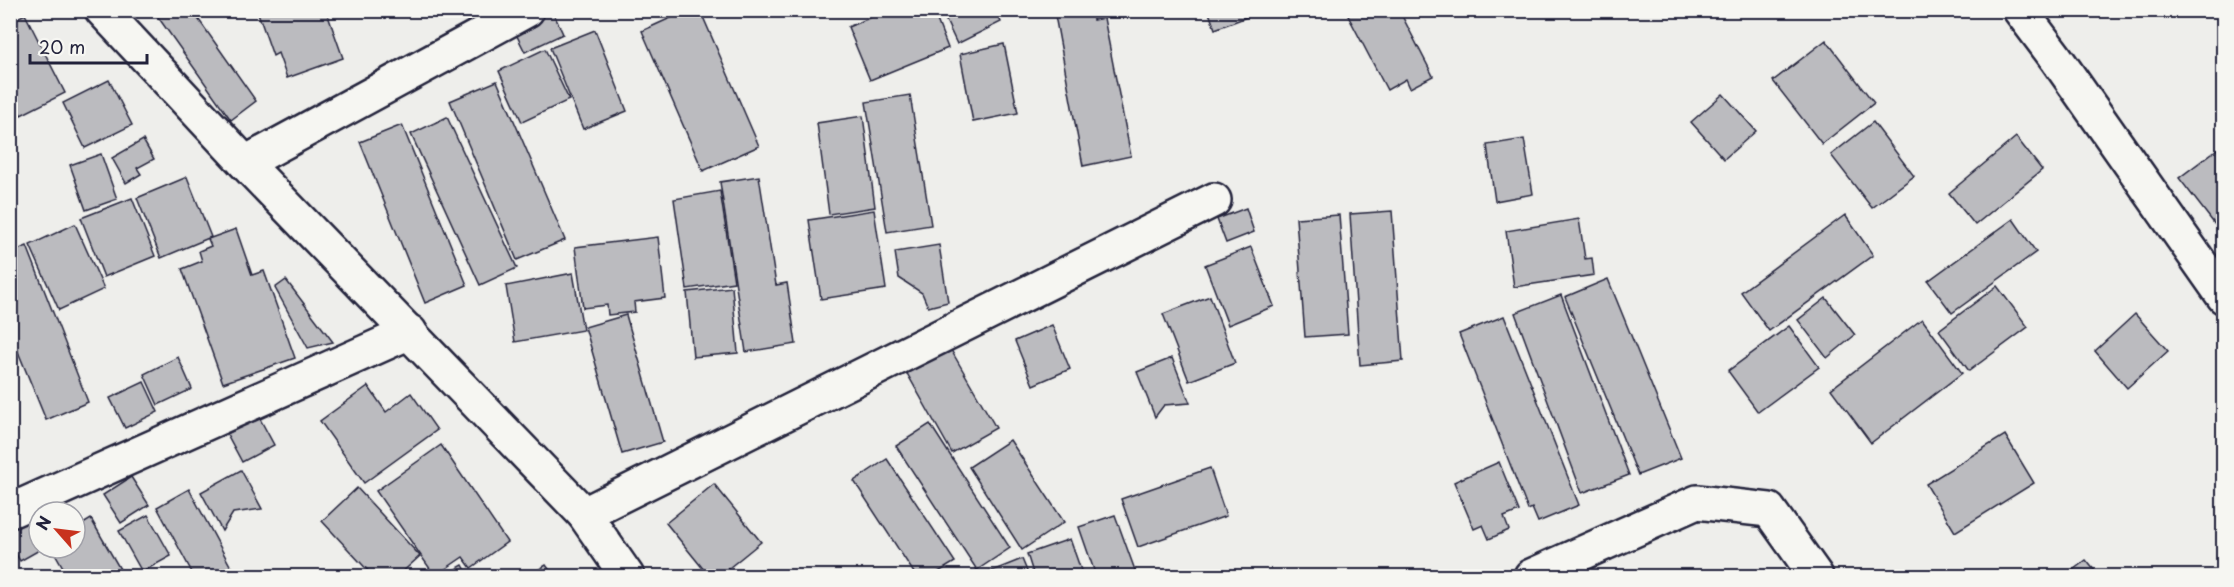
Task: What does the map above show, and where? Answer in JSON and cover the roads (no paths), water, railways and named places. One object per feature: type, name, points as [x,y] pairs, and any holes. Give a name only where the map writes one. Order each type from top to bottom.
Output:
[{"type":"street","points":[[102,10],[245,163],[584,514],[627,576]]},
{"type":"street","points":[[245,163],[527,10]]},
{"type":"street","points":[[2020,10],[2223,297]]},
{"type":"street","points":[[584,514],[1214,200]]},
{"type":"street","points":[[10,511],[410,332]]},
{"type":"street","points":[[1531,576],[1697,502],[1769,510],[1816,576]]}]
